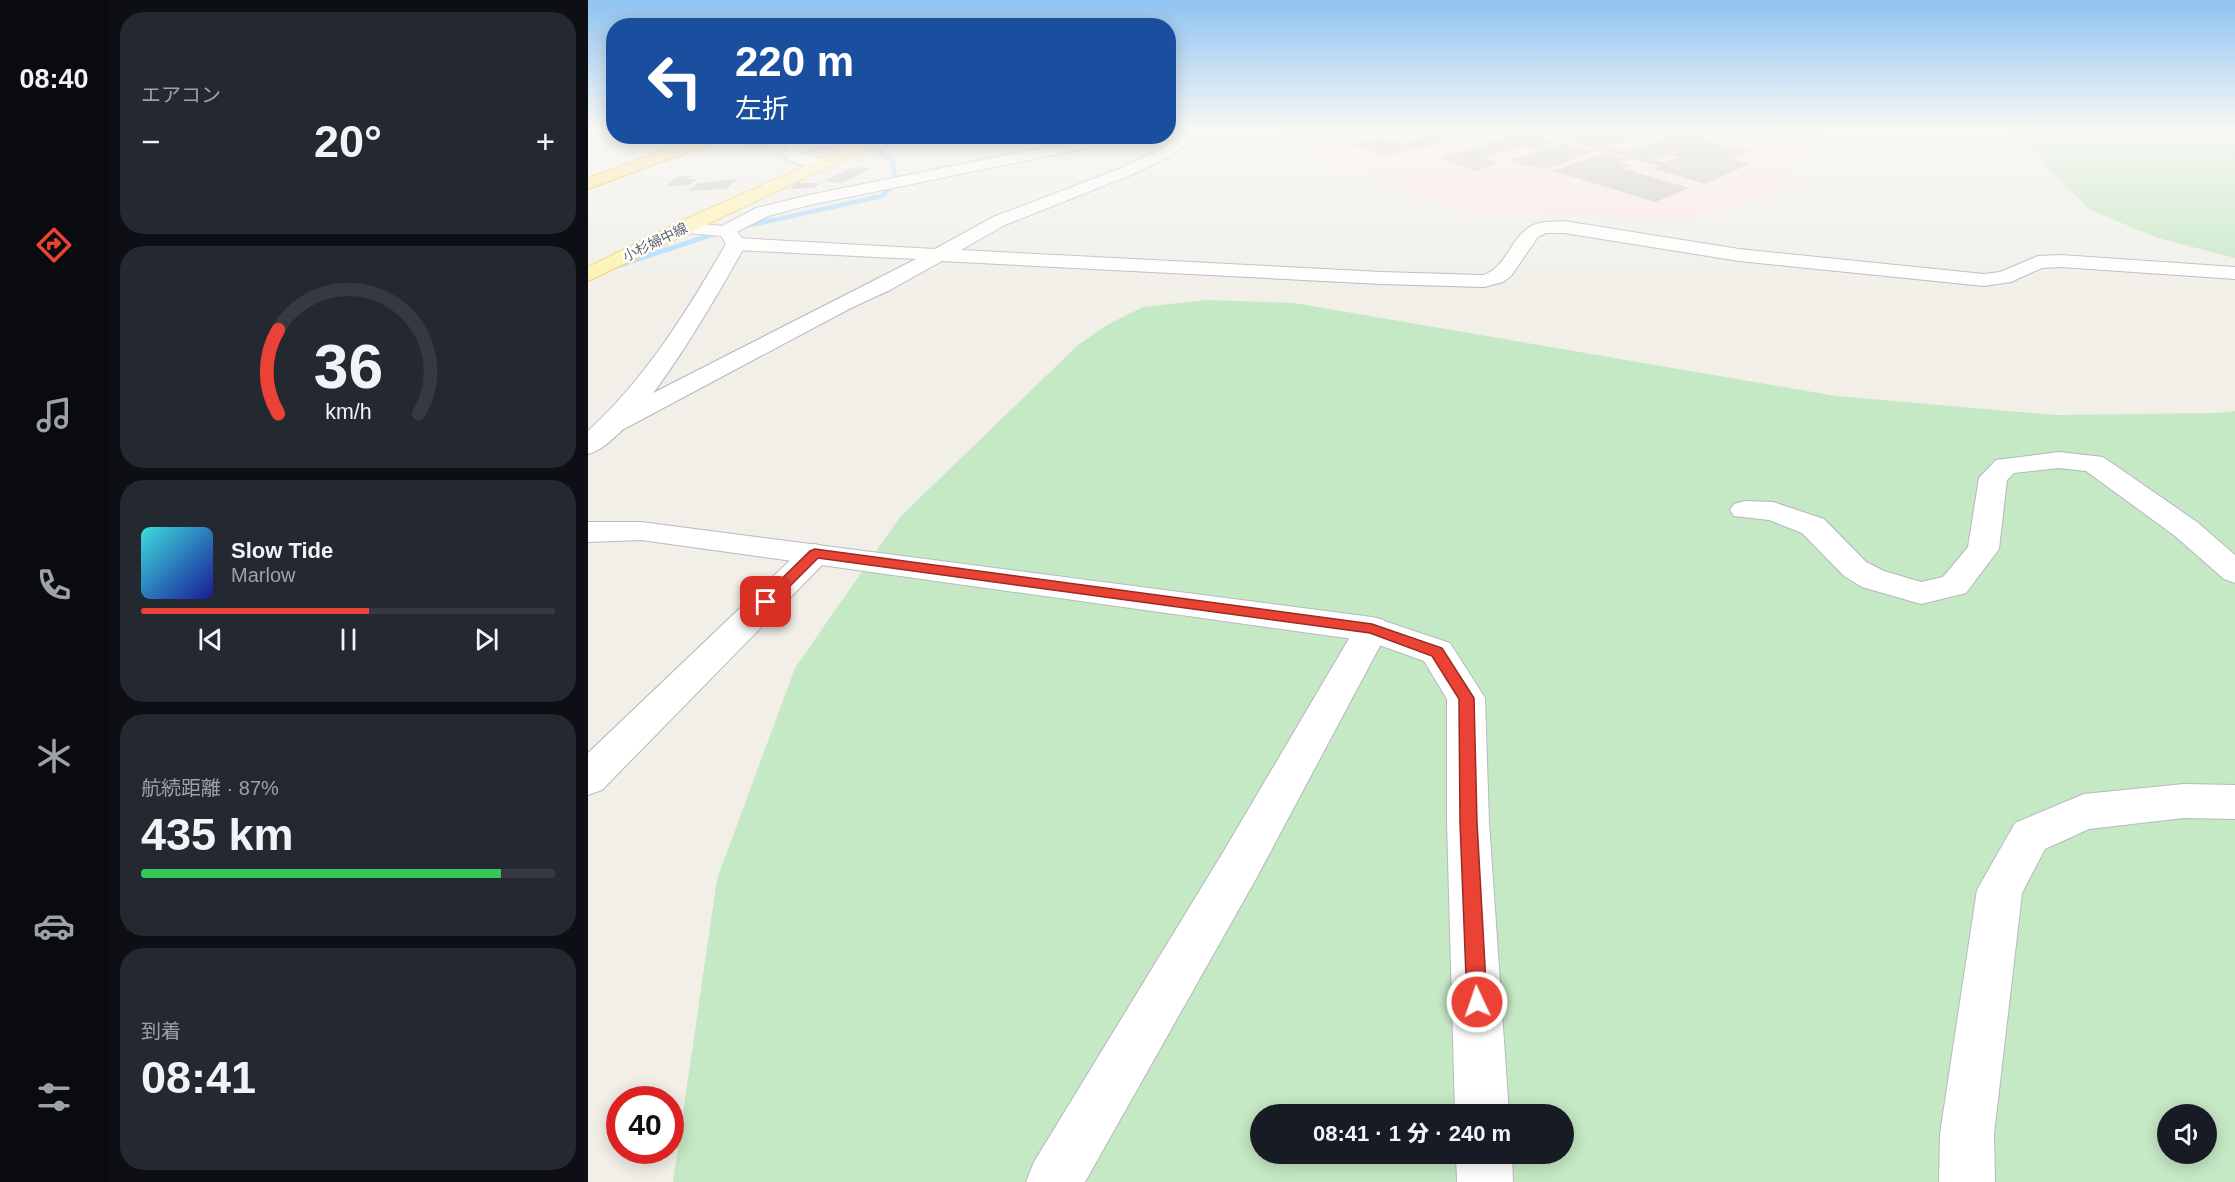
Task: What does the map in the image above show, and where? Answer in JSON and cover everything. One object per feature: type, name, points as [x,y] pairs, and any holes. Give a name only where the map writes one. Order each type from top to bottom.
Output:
[{"type":"main road","name":"小杉婦中線","points":[[588,275],[682,228],[779,184]]},
{"type":"street","points":[[588,446],[615,423],[692,321],[731,237],[762,212],[887,184]]},
{"type":"street","points":[[615,423],[843,303],[883,286],[999,221],[1094,184]]},
{"type":"street","points":[[682,228],[731,237],[940,255],[1382,278],[1484,281],[1497,278],[1513,262],[1529,234],[1541,228],[1564,227],[1739,255],[1984,280],[2004,278],[2038,262],[2061,261],[2235,273]]},
{"type":"street","points":[[1745,510],[1773,511],[1813,526],[1855,569],[1873,579],[1921,593],[1954,585],[1983,549],[1993,478],[2006,466],[2058,460],[2093,463],[2186,529],[2235,572]]},
{"type":"street","points":[[588,531],[641,531],[1372,628],[1437,652],[1466,698],[1468,822],[1482,1104]]},
{"type":"street","points":[[588,778],[815,554]]},
{"type":"street","points":[[1054,1182],[1241,863],[1372,628]]},
{"type":"street","points":[[1967,1182],[1967,1134],[2000,890],[2030,836],[2084,812],[2184,801],[2235,802]]},
{"type":"street","points":[[1484,1164],[1485,1182]]},
{"type":"shaded area","points":[[1393,184],[1799,184],[1688,219],[1473,214]]},
{"type":"green space","points":[[2063,184],[2235,184],[2235,258],[2158,238],[2090,210]]},
{"type":"green space","points":[[1206,300],[1294,303],[1836,396],[2055,415],[2235,411],[2235,1182],[673,1182],[676,1164],[684,1164],[684,1106],[717,879],[795,668],[900,517],[1078,345],[1107,325],[1143,307]]},
{"type":"building","points":[[667,184],[690,184],[689,185],[665,186]]},
{"type":"building","points":[[696,184],[732,184],[726,189],[687,191]]},
{"type":"building","points":[[795,184],[819,184],[814,188],[790,189]]},
{"type":"building","points":[[1596,184],[1676,184],[1689,188],[1655,202]]},
{"type":"waterway","points":[[764,222],[882,196],[894,184]]},
{"type":"waterway","points":[[740,227],[771,220]]},
{"type":"waterway","points":[[614,267],[723,231]]},
{"type":"route","points":[[766,602],[815,554],[1372,628],[1437,652],[1466,698],[1468,822],[1477,1002]]}]
